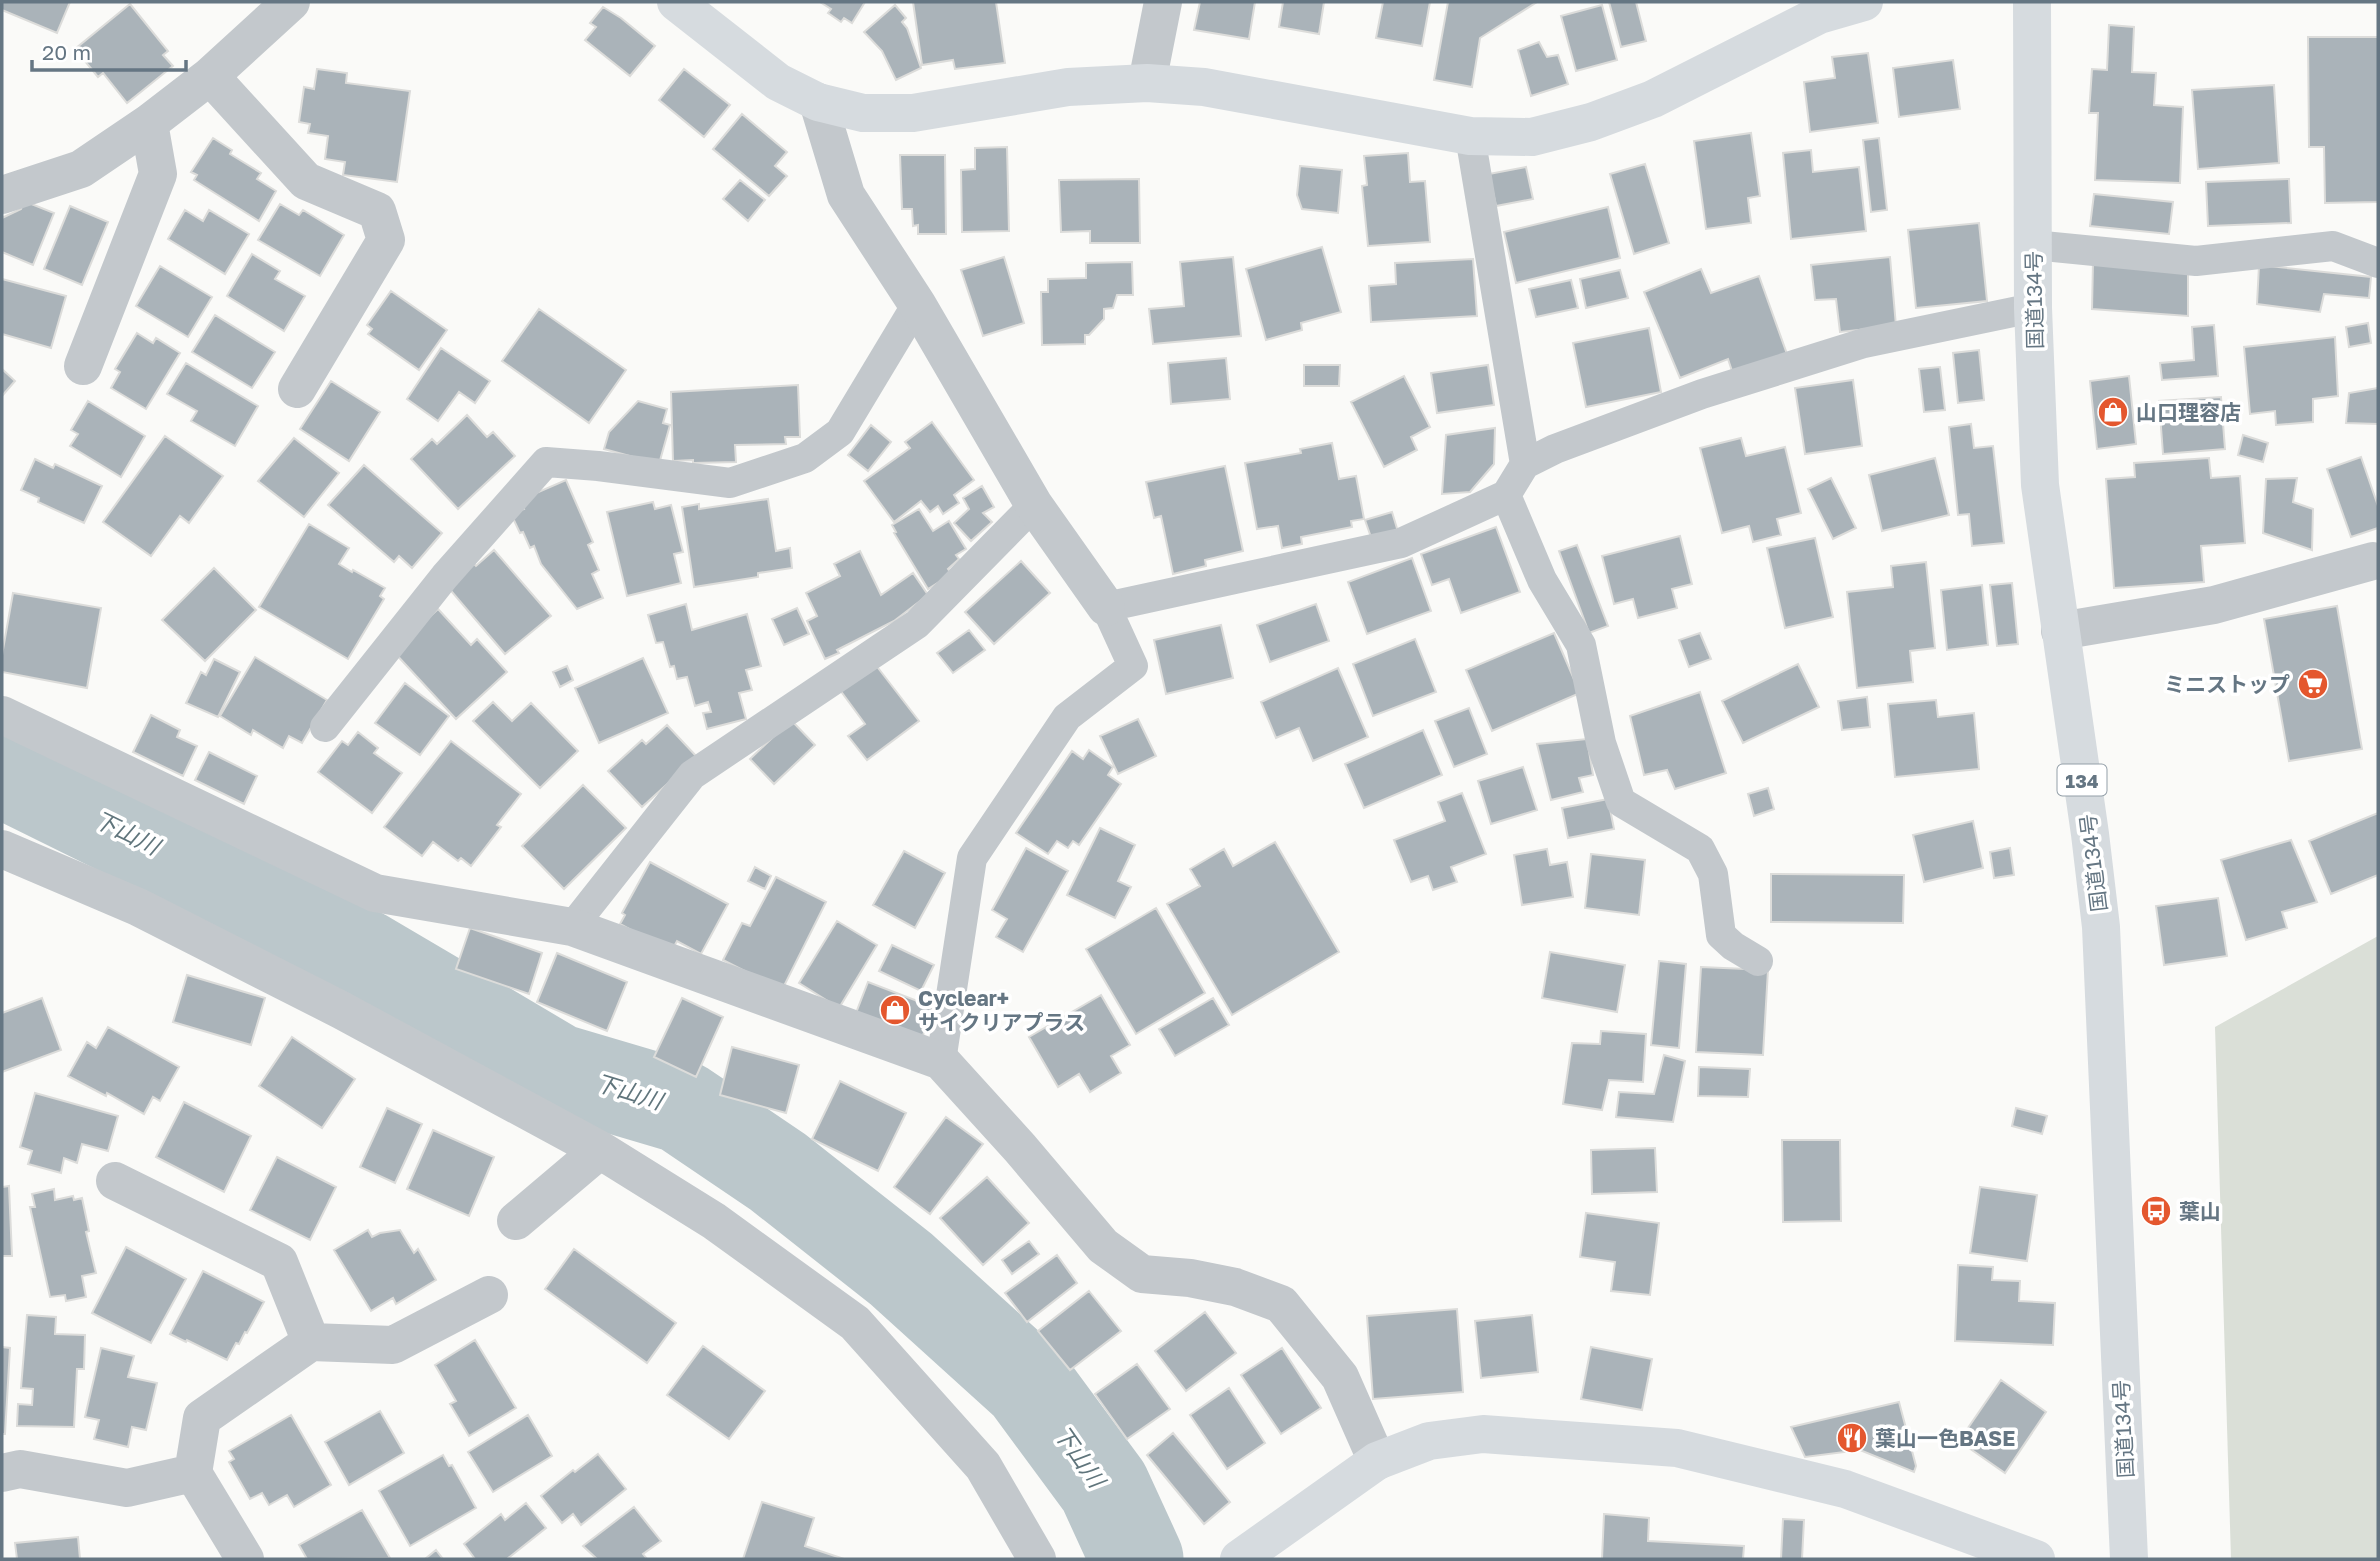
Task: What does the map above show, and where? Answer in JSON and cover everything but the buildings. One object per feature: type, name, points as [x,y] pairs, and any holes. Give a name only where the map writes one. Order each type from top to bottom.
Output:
[{"type":"main road","points":[[676,2],[778,82],[818,102],[863,113],[912,113],[1068,87],[1146,83],[1204,87],[1471,136],[1532,137],[1591,122],[1653,99],[1819,15],[1864,2]]},
{"type":"main road","name":"国道134号","points":[[2032,2],[2033,308],[2040,485],[2101,927],[2129,1559]]},
{"type":"main road","points":[[1239,1559],[1377,1461],[1429,1441],[1483,1434],[1677,1448],[1845,1489],[2036,1559]]},
{"type":"street","points":[[2,194],[81,169],[149,123],[210,76],[291,2]]},
{"type":"street","points":[[1146,83],[1163,2]]},
{"type":"street","points":[[210,76],[306,181],[377,211],[386,240],[297,389]]},
{"type":"street","points":[[818,102],[846,195],[917,304],[1034,505],[1106,607]]},
{"type":"street","points":[[83,366],[158,174],[149,123]]},
{"type":"street","points":[[2060,631],[2214,605],[2376,559]]},
{"type":"street","points":[[2,715],[375,893],[572,927],[941,1061],[1103,1245],[1142,1274],[1190,1278],[1235,1287],[1281,1304],[1340,1377],[1377,1461]]},
{"type":"street","points":[[2,849],[150,913],[341,1010],[600,1150],[714,1221],[855,1323],[983,1466],[1037,1559]]},
{"type":"street","points":[[516,1221],[600,1150]]},
{"type":"street","points":[[115,1181],[278,1262],[311,1342]]},
{"type":"street","points":[[245,1559],[193,1473],[202,1418],[311,1342],[393,1345],[489,1295]]},
{"type":"street","points":[[2,1473],[20,1469],[127,1488],[193,1473]]},
{"type":"lane","points":[[1471,136],[1525,464]]},
{"type":"lane","points":[[2033,244],[2196,261],[2333,246],[2378,263]]},
{"type":"lane","points":[[325,727],[445,576],[546,462],[730,483],[805,458],[839,432],[917,304]]},
{"type":"lane","points":[[941,1061],[972,858],[1067,717],[1133,666],[1106,607],[1401,543],[1506,495],[1525,464],[1555,449],[1702,394],[1864,343],[2033,308]]},
{"type":"lane","points":[[1506,495],[1542,580],[1581,645],[1601,743],[1621,802],[1700,849],[1713,874],[1721,936],[1758,961]]},
{"type":"lane","points":[[572,927],[692,775],[917,624],[1034,505]]},
{"type":"shaded area","points":[[2378,936],[2378,1559],[2231,1559],[2215,1027]]},
{"type":"waterway","name":"下山川","points":[[2,771],[235,886],[362,955],[557,1070],[682,1107],[778,1172],[901,1269],[1028,1384],[1104,1487],[1137,1559]]},
{"type":"place","name":"山口理容店","points":[[2113,412]]},
{"type":"place","name":"ミニストップ","points":[[2313,684]]},
{"type":"place","name":"Cyclear+ サイクリアプラス","points":[[895,1010]]},
{"type":"place","name":"葉山","points":[[2156,1211]]},
{"type":"place","name":"葉山一色BASE","points":[[1852,1438]]}]
